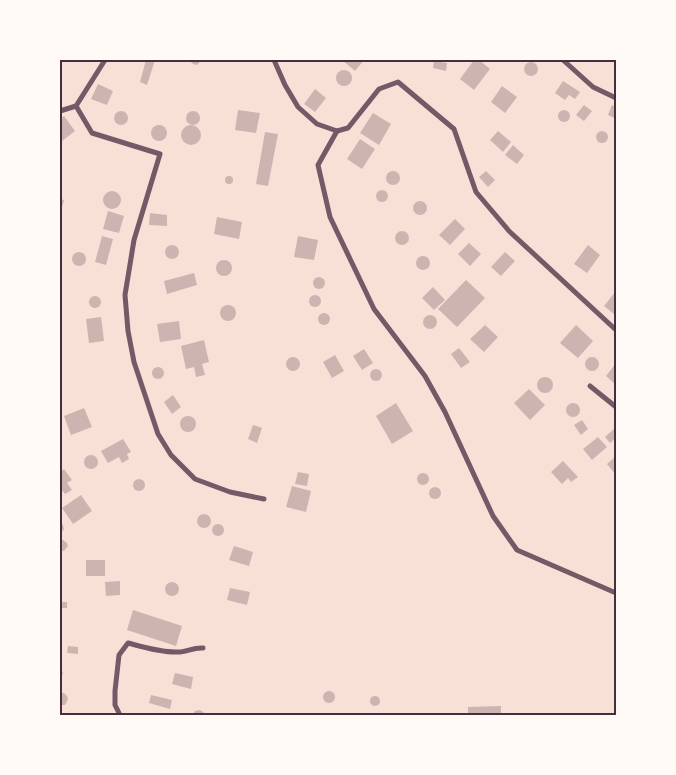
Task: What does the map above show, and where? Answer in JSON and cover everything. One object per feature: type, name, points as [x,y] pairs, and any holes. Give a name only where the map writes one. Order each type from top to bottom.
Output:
[{"type":"street","points":[[60,111],[76,106],[105,60]]},
{"type":"street","points":[[274,60],[284,85],[298,107],[318,124],[338,131],[348,128],[379,89],[398,82],[454,129],[476,192],[508,231],[616,330]]},
{"type":"street","points":[[563,60],[592,87],[616,98]]},
{"type":"street","points":[[76,106],[92,132],[160,154],[134,240],[125,295],[128,331],[134,362],[158,434],[171,455],[195,479],[230,492],[264,499]]},
{"type":"street","points":[[338,131],[318,165],[330,217],[374,309],[425,376],[445,412],[492,516],[517,550],[616,593]]},
{"type":"street","points":[[590,386],[616,407]]},
{"type":"street","points":[[120,715],[115,705],[118,655],[128,643],[178,653],[194,648],[204,648]]},
{"type":"building","points":[[146,60],[155,60],[147,85],[140,82]]},
{"type":"building","points":[[189,60],[202,60],[197,65]]},
{"type":"building","points":[[342,60],[364,60],[355,71]]},
{"type":"building","points":[[474,60],[479,60],[490,69],[474,90],[460,79]]},
{"type":"building","points":[[434,61],[447,63],[446,71],[433,68]]},
{"type":"building","points":[[531,62],[536,64],[538,69],[536,74],[531,76],[526,74],[524,69],[526,64]]},
{"type":"building","points":[[344,70],[350,72],[352,78],[350,84],[344,86],[338,84],[336,78],[338,72]]},
{"type":"building","points":[[563,81],[580,92],[575,99],[569,95],[565,100],[555,93]]},
{"type":"building","points":[[98,84],[113,91],[107,105],[91,99]]},
{"type":"building","points":[[502,86],[517,97],[505,113],[491,102]]},
{"type":"building","points":[[315,89],[326,98],[315,112],[304,104]]},
{"type":"building","points":[[584,105],[592,111],[584,121],[576,115]]},
{"type":"building","points":[[612,105],[616,107],[616,119],[608,115]]},
{"type":"building","points":[[238,110],[260,113],[256,133],[235,130]]},
{"type":"building","points":[[566,110],[569,111],[569,121],[562,122],[559,121],[558,114],[559,111]]},
{"type":"building","points":[[118,111],[124,111],[128,118],[124,125],[118,125],[114,121],[114,115]]},
{"type":"building","points":[[190,111],[196,111],[200,118],[196,125],[190,125],[186,121],[186,115]]},
{"type":"building","points":[[373,113],[391,124],[379,145],[360,133]]},
{"type":"building","points":[[64,116],[75,131],[62,141],[60,139],[60,119]]},
{"type":"building","points":[[159,125],[165,127],[167,133],[165,139],[159,141],[153,139],[151,133],[153,127]]},
{"type":"building","points":[[191,125],[198,128],[201,135],[198,142],[191,145],[184,142],[181,135],[184,128]]},
{"type":"building","points":[[498,131],[511,142],[503,152],[490,140]]},
{"type":"building","points":[[600,131],[604,131],[608,137],[604,143],[600,143],[596,139],[596,135]]},
{"type":"building","points":[[265,132],[278,134],[268,186],[256,184]]},
{"type":"building","points":[[360,139],[375,149],[362,169],[347,159]]},
{"type":"building","points":[[513,145],[524,155],[517,164],[505,155]]},
{"type":"building","points":[[393,171],[398,173],[400,178],[398,183],[393,185],[388,183],[386,178],[388,173]]},
{"type":"building","points":[[486,171],[495,180],[488,187],[479,177]]},
{"type":"building","points":[[229,176],[233,180],[229,184],[225,180]]},
{"type":"building","points":[[384,190],[387,191],[387,201],[380,202],[377,201],[376,194],[377,191]]},
{"type":"building","points":[[112,191],[118,194],[121,200],[118,206],[112,209],[106,206],[103,200],[106,194]]},
{"type":"building","points":[[60,199],[64,200],[61,211],[60,211]]},
{"type":"building","points":[[420,201],[425,203],[427,208],[425,213],[420,215],[415,213],[413,208],[415,203]]},
{"type":"building","points":[[108,211],[124,216],[119,233],[103,229]]},
{"type":"building","points":[[150,213],[167,215],[167,226],[149,225]]},
{"type":"building","points":[[217,217],[242,222],[239,239],[214,234]]},
{"type":"building","points":[[455,219],[465,229],[450,245],[439,235]]},
{"type":"building","points":[[399,231],[405,231],[409,238],[405,245],[399,245],[395,241],[395,235]]},
{"type":"building","points":[[102,236],[113,239],[106,265],[95,262]]},
{"type":"building","points":[[298,236],[318,240],[314,260],[294,257]]},
{"type":"building","points":[[469,243],[481,254],[470,266],[458,254]]},
{"type":"building","points":[[169,245],[175,245],[179,252],[175,259],[169,259],[165,255],[165,249]]},
{"type":"building","points":[[588,245],[600,255],[587,273],[574,264]]},
{"type":"building","points":[[79,252],[84,254],[86,259],[84,264],[79,266],[74,264],[72,259],[74,254]]},
{"type":"building","points":[[505,252],[515,261],[501,276],[491,267]]},
{"type":"building","points":[[420,256],[426,256],[430,263],[426,270],[420,270],[416,266],[416,260]]},
{"type":"building","points":[[224,260],[232,268],[224,276],[216,268]]},
{"type":"building","points":[[194,273],[197,285],[167,294],[164,281]]},
{"type":"building","points":[[321,277],[324,278],[324,288],[317,289],[314,288],[313,281],[314,278]]},
{"type":"building","points":[[466,280],[485,298],[457,327],[438,309]]},
{"type":"building","points":[[433,287],[445,300],[434,310],[422,298]]},
{"type":"building","points":[[616,291],[616,311],[614,314],[604,306]]},
{"type":"building","points":[[317,295],[320,296],[320,306],[313,307],[310,306],[309,299],[310,296]]},
{"type":"building","points":[[93,296],[97,296],[101,302],[97,308],[93,308],[89,304],[89,300]]},
{"type":"building","points":[[228,305],[236,313],[228,321],[220,313]]},
{"type":"building","points":[[326,313],[329,314],[329,324],[322,325],[319,324],[318,317],[319,314]]},
{"type":"building","points":[[430,315],[435,317],[437,322],[435,327],[430,329],[425,327],[423,322],[425,317]]},
{"type":"building","points":[[101,317],[104,341],[89,343],[86,319]]},
{"type":"building","points":[[179,321],[181,339],[160,342],[157,324]]},
{"type":"building","points":[[485,325],[498,337],[484,352],[470,339]]},
{"type":"building","points":[[576,325],[593,341],[578,358],[560,343]]},
{"type":"building","points":[[204,340],[209,362],[202,364],[205,375],[196,377],[194,367],[186,369],[181,346]]},
{"type":"building","points":[[459,348],[470,362],[461,368],[451,354]]},
{"type":"building","points":[[364,349],[373,363],[362,370],[353,356]]},
{"type":"building","points":[[335,355],[344,371],[332,378],[323,362]]},
{"type":"building","points":[[293,357],[298,359],[300,364],[298,369],[293,371],[288,369],[286,364],[288,359]]},
{"type":"building","points":[[589,357],[595,357],[599,364],[595,371],[589,371],[585,367],[585,361]]},
{"type":"building","points":[[616,363],[616,385],[606,376]]},
{"type":"building","points":[[156,367],[160,367],[164,373],[160,379],[156,379],[152,375],[152,371]]},
{"type":"building","points":[[378,369],[381,370],[381,380],[374,381],[371,380],[370,373],[371,370]]},
{"type":"building","points":[[545,377],[553,385],[545,393],[537,385]]},
{"type":"building","points":[[529,389],[545,405],[530,420],[514,403]]},
{"type":"building","points":[[173,395],[181,407],[172,414],[164,402]]},
{"type":"building","points":[[396,403],[413,431],[392,444],[376,416]]},
{"type":"building","points":[[573,403],[578,405],[580,410],[578,415],[573,417],[568,415],[566,410],[568,405]]},
{"type":"building","points":[[84,408],[92,427],[71,435],[64,416]]},
{"type":"building","points":[[185,416],[191,416],[196,421],[194,430],[185,432],[180,427],[180,421]]},
{"type":"building","points":[[582,420],[588,429],[581,435],[574,425]]},
{"type":"building","points":[[253,425],[262,428],[257,443],[248,439]]},
{"type":"building","points":[[616,427],[616,438],[610,443],[605,437]]},
{"type":"building","points":[[598,437],[607,447],[592,460],[583,449]]},
{"type":"building","points":[[123,439],[131,452],[127,454],[129,459],[122,463],[119,457],[108,463],[101,451]]},
{"type":"building","points":[[91,455],[96,457],[98,462],[96,467],[91,469],[86,467],[84,462],[86,457]]},
{"type":"building","points":[[616,456],[616,475],[607,464]]},
{"type":"building","points":[[563,461],[578,477],[571,482],[568,478],[562,484],[551,472]]},
{"type":"building","points":[[64,469],[72,480],[67,483],[72,490],[65,494],[60,488],[60,472]]},
{"type":"building","points":[[298,472],[309,474],[307,486],[295,484]]},
{"type":"building","points":[[425,473],[428,474],[428,484],[421,485],[418,484],[417,477],[418,474]]},
{"type":"building","points":[[137,479],[141,479],[145,485],[141,491],[137,491],[133,487],[133,483]]},
{"type":"building","points":[[292,486],[311,491],[306,512],[286,507]]},
{"type":"building","points":[[433,487],[437,487],[441,493],[437,499],[433,499],[429,495],[429,491]]},
{"type":"building","points":[[81,495],[92,511],[73,524],[62,508]]},
{"type":"building","points":[[201,514],[207,514],[211,521],[207,528],[201,528],[197,524],[197,518]]},
{"type":"building","points":[[60,522],[64,529],[60,534]]},
{"type":"building","points":[[216,524],[220,524],[224,530],[220,536],[216,536],[212,532],[212,528]]},
{"type":"building","points":[[60,540],[67,543],[68,546],[64,551],[60,550]]},
{"type":"building","points":[[234,546],[253,552],[249,566],[229,560]]},
{"type":"building","points":[[86,560],[105,560],[105,576],[86,576]]},
{"type":"building","points":[[120,581],[120,595],[106,596],[105,582]]},
{"type":"building","points":[[169,582],[175,582],[179,589],[175,596],[169,596],[165,592],[165,586]]},
{"type":"building","points":[[230,588],[250,592],[247,605],[227,600]]},
{"type":"building","points":[[60,602],[67,602],[67,608],[60,608]]},
{"type":"building","points":[[133,610],[182,626],[176,646],[127,630]]},
{"type":"building","points":[[68,646],[78,647],[78,654],[67,653]]},
{"type":"building","points":[[60,666],[63,673],[60,680]]},
{"type":"building","points":[[175,673],[193,677],[191,689],[172,684]]},
{"type":"building","points":[[327,691],[331,691],[335,697],[331,703],[327,703],[323,699],[323,695]]},
{"type":"building","points":[[60,693],[64,693],[67,696],[68,699],[65,705],[60,705]]},
{"type":"building","points":[[151,695],[172,700],[170,709],[149,703]]},
{"type":"building","points":[[373,696],[377,696],[380,701],[379,705],[373,706],[370,703],[370,699]]},
{"type":"building","points":[[501,706],[501,715],[468,715],[468,707]]},
{"type":"building","points":[[200,710],[207,715],[192,715],[195,711]]}]
